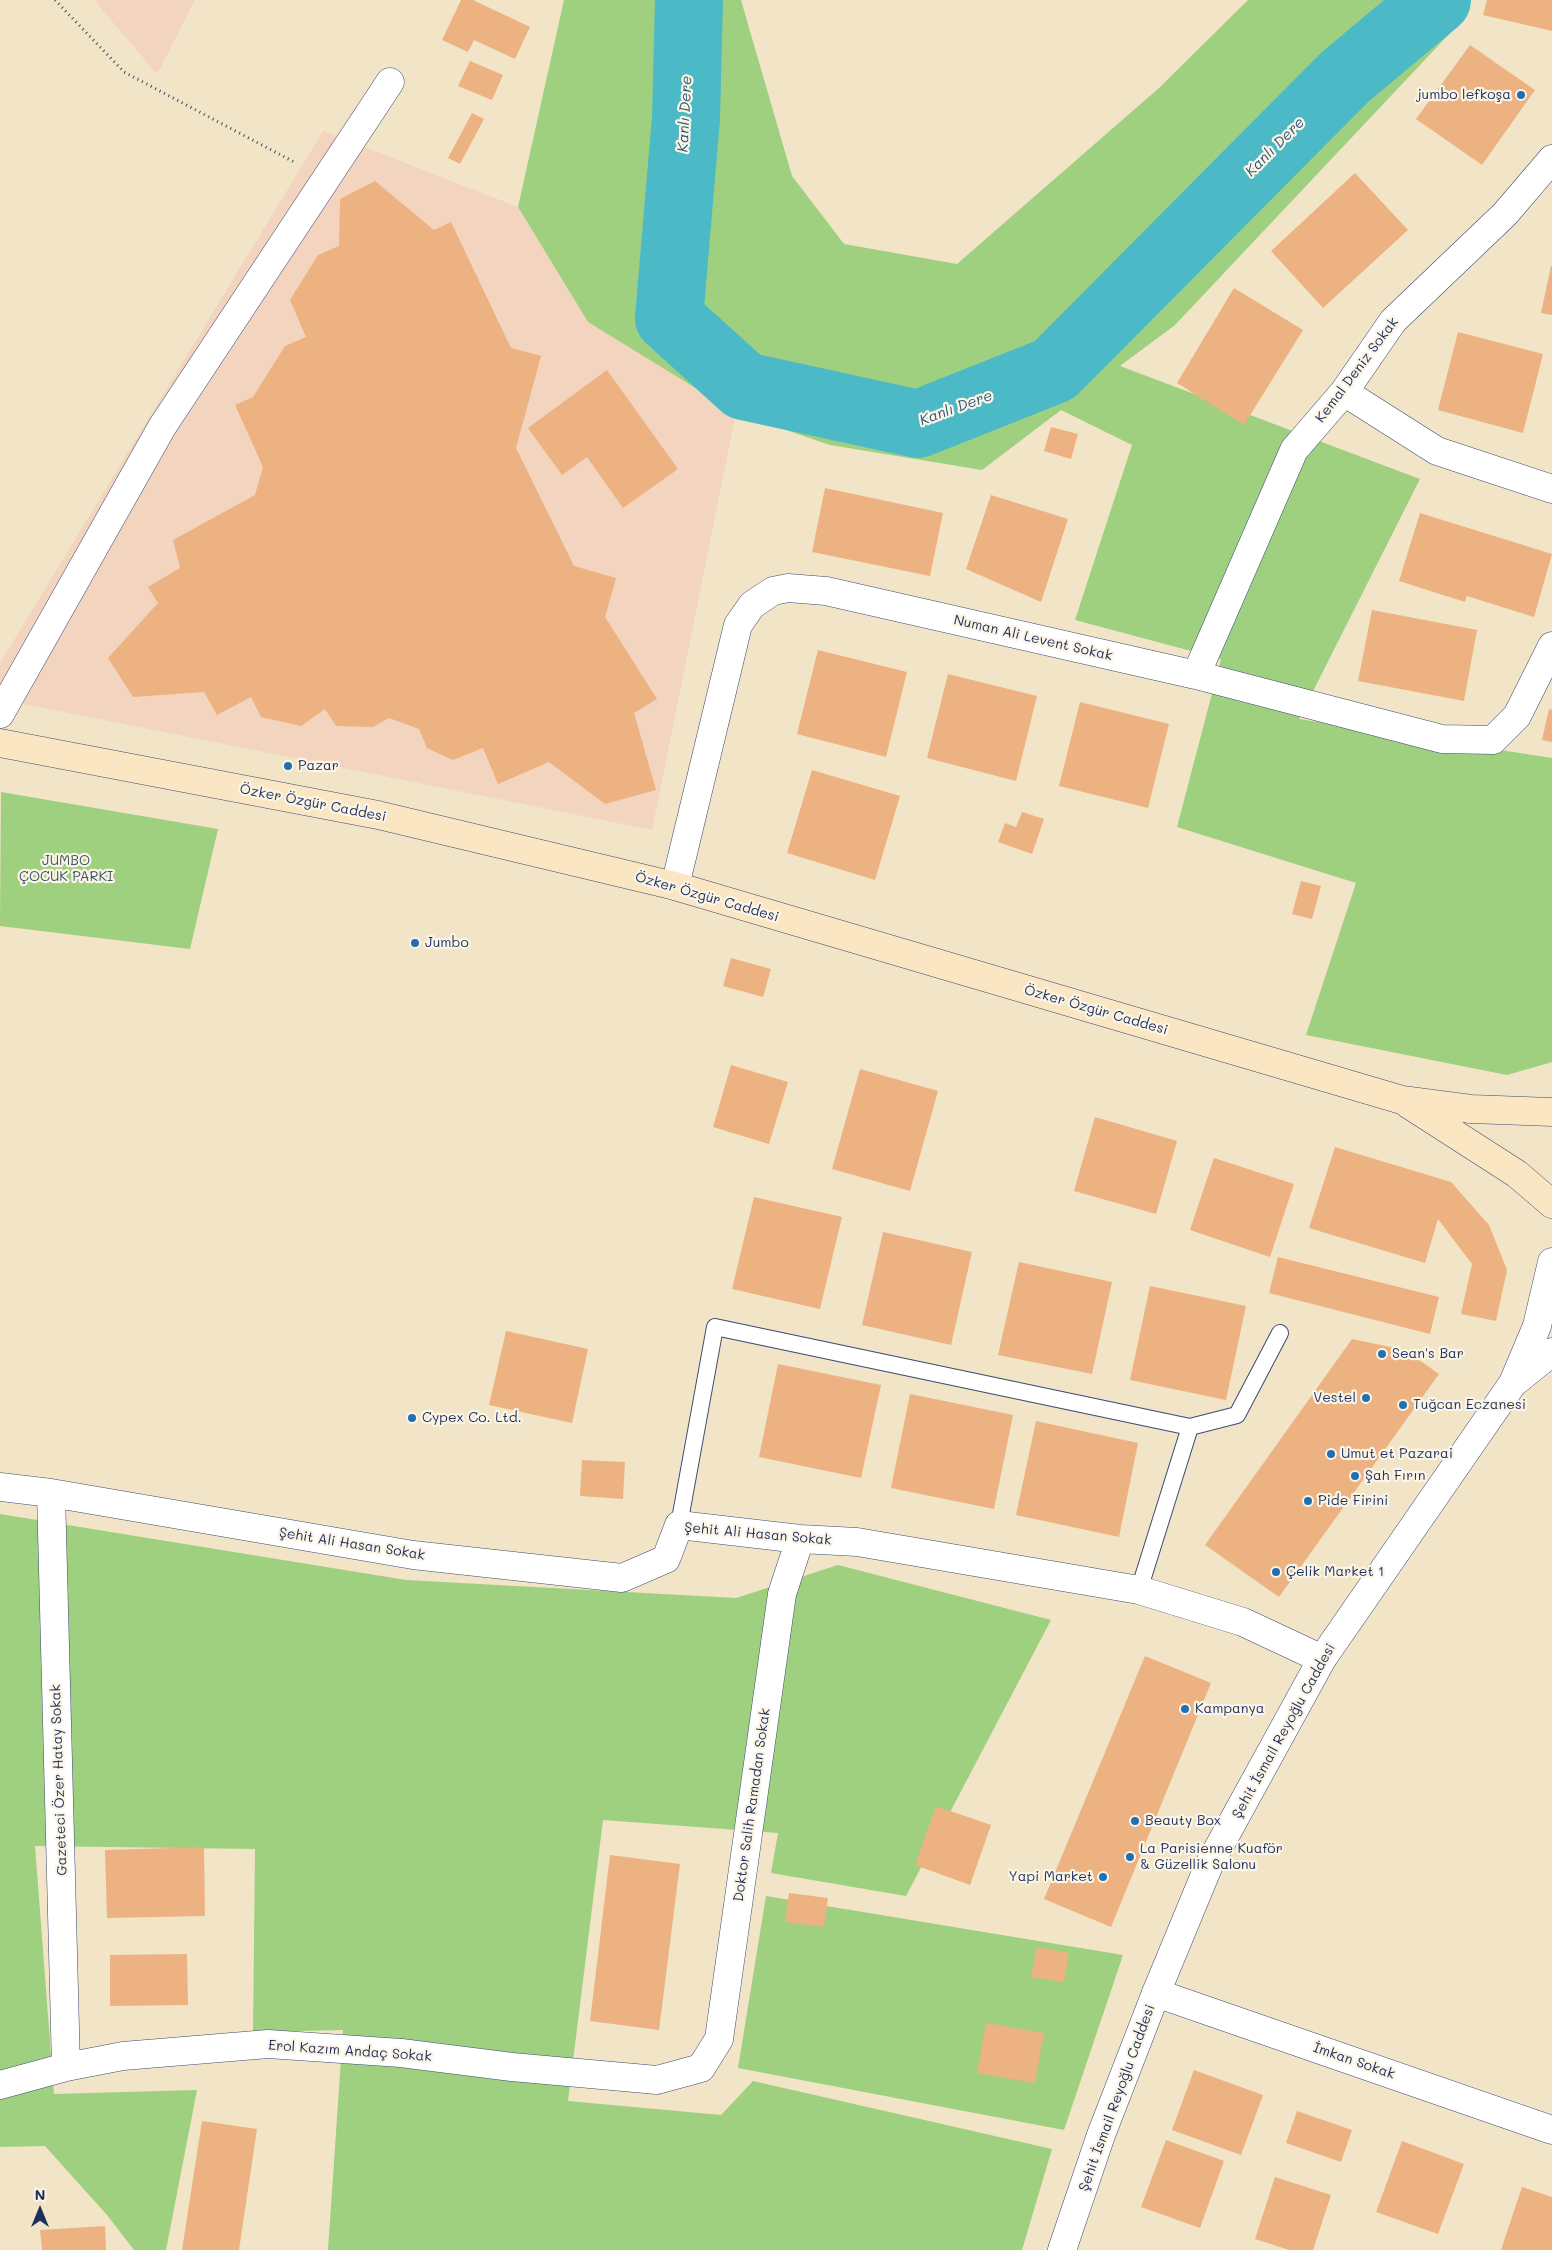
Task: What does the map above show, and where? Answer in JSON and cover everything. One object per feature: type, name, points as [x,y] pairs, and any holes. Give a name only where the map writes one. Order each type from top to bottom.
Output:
[{"type":"main road","name":"Özker Özgür Caddesi","points":[[0,743],[378,815],[676,886],[1402,1100],[1471,1109],[1552,1112]]},
{"type":"main road","name":"Özker Özgür Caddesi","points":[[1402,1100],[1517,1174],[1552,1204]]},
{"type":"street","points":[[0,714],[162,426],[390,82]]},
{"type":"street","name":"Kemal Deniz Sokak","points":[[1196,675],[1294,450],[1344,392],[1392,321],[1505,214],[1552,160]]},
{"type":"street","points":[[1344,392],[1437,451],[1552,489]]},
{"type":"street","name":"Numan Ali Levent Sokak","points":[[676,886],[738,625],[752,605],[772,591],[788,588],[826,591],[1196,675],[1442,738],[1493,740],[1517,716],[1552,646]]},
{"type":"street","name":"Şehit İsmail Reyoğlu Caddesi","points":[[1062,2250],[1101,2135],[1156,1993],[1209,1865],[1322,1659],[1513,1383],[1537,1326],[1552,1262]]},
{"type":"street","name":"Şehit İsmail Reyoğlu Caddesi","points":[[1513,1383],[1552,1352]]},
{"type":"street","name":"Şehit Ali Hasan Sokak","points":[[0,1487],[51,1493],[413,1555],[622,1578],[666,1559],[679,1526],[800,1539],[857,1542],[1139,1590],[1243,1622],[1322,1659]]},
{"type":"street","name":"Gazeteci Özer Hatay Sokak","points":[[51,1493],[66,2067]]},
{"type":"street","name":"Doktor Salih Ramadan Sokak","points":[[701,2068],[719,2039],[782,1594],[800,1539]]},
{"type":"street","name":"İmkan Sokak","points":[[1156,1993],[1552,2130]]},
{"type":"street","name":"Erol Kazım Andaç Sokak","points":[[0,2085],[66,2067],[123,2056],[268,2044],[400,2053],[512,2067],[657,2080],[701,2068]]},
{"type":"lane","points":[[679,1526],[715,1327],[1190,1427],[1236,1415],[1280,1333]]},
{"type":"lane","points":[[1139,1590],[1190,1427]]},
{"type":"path","points":[[55,0],[124,72],[325,179]]},
{"type":"shaded area","points":[[94,0],[195,0],[157,74]]},
{"type":"shaded area","points":[[323,131],[518,207],[588,322],[736,413],[652,830],[0,699],[0,663]]},
{"type":"green space","points":[[564,0],[741,0],[792,176],[844,244],[957,264],[1159,88],[1248,0],[1463,0],[1453,30],[1175,325],[1120,366],[1420,479],[1299,719],[1552,758],[1552,1062],[1507,1075],[1306,1035],[1356,883],[1177,827],[1221,659],[1075,620],[1132,445],[1061,410],[982,470],[830,445],[736,413],[588,322],[518,207]]},
{"type":"green space","name":"JUMBO ÇOCUK PARKI","points":[[1,792],[218,829],[190,949],[0,926]]},
{"type":"green space","points":[[0,1514],[406,1580],[736,1598],[838,1565],[1051,1620],[906,1896],[771,1873],[778,1833],[603,1820],[568,2101],[721,2115],[753,2081],[1052,2149],[1022,2250],[328,2250],[343,2030],[253,2032],[255,1849],[35,1846],[54,2094],[197,2090],[166,2250],[134,2250],[107,2215],[45,2146],[0,2147]]},
{"type":"green space","points":[[766,1896],[1123,1955],[1064,2130],[738,2068]]},
{"type":"building","points":[[461,0],[473,0],[530,27],[515,59],[474,40],[468,52],[442,40]]},
{"type":"building","points":[[1487,0],[1552,0],[1552,31],[1483,15]]},
{"type":"building","points":[[1470,45],[1535,90],[1482,165],[1416,119]]},
{"type":"building","points":[[470,61],[503,75],[492,100],[458,86]]},
{"type":"building","points":[[472,113],[484,119],[460,164],[448,158]]},
{"type":"building","points":[[1355,173],[1408,230],[1323,308],[1271,251]]},
{"type":"building","points":[[375,181],[434,230],[451,222],[511,348],[541,356],[516,448],[574,566],[616,578],[605,617],[657,699],[634,713],[656,790],[605,804],[549,762],[498,784],[483,748],[453,760],[427,748],[419,729],[389,718],[373,727],[336,726],[325,709],[301,726],[261,717],[251,697],[217,715],[204,692],[133,697],[108,658],[158,603],[148,587],[180,568],[173,540],[255,495],[263,467],[235,405],[253,397],[285,346],[306,337],[290,300],[318,255],[339,246],[340,199]]},
{"type":"building","points":[[1552,266],[1552,315],[1541,313]]},
{"type":"building","points":[[1234,288],[1303,330],[1244,425],[1177,383]]},
{"type":"building","points":[[1458,332],[1543,354],[1523,433],[1438,410]]},
{"type":"building","points":[[607,370],[678,469],[623,508],[587,457],[562,475],[528,428]]},
{"type":"building","points":[[1051,427],[1078,434],[1071,459],[1044,451]]},
{"type":"building","points":[[825,488],[943,513],[930,576],[812,552]]},
{"type":"building","points":[[991,495],[1068,519],[1041,602],[966,569]]},
{"type":"building","points":[[1420,513],[1552,554],[1534,617],[1467,596],[1465,602],[1399,581]]},
{"type":"building","points":[[1372,610],[1477,630],[1464,701],[1358,681]]},
{"type":"building","points":[[818,650],[907,672],[886,757],[797,734]]},
{"type":"building","points":[[948,674],[1037,696],[1016,781],[927,758]]},
{"type":"building","points":[[1080,702],[1169,724],[1148,808],[1059,786]]},
{"type":"building","points":[[1549,709],[1552,710],[1552,742],[1542,740]]},
{"type":"building","points":[[812,770],[900,796],[875,880],[787,853]]},
{"type":"building","points":[[1022,812],[1044,819],[1032,854],[998,842],[1005,823],[1016,827]]},
{"type":"building","points":[[1301,881],[1321,886],[1312,919],[1292,914]]},
{"type":"building","points":[[731,958],[771,969],[763,997],[723,986]]},
{"type":"building","points":[[731,1065],[788,1082],[769,1144],[713,1127]]},
{"type":"building","points":[[860,1069],[938,1091],[910,1191],[832,1169]]},
{"type":"building","points":[[1095,1117],[1177,1141],[1156,1214],[1074,1191]]},
{"type":"building","points":[[1335,1147],[1451,1182],[1489,1225],[1507,1270],[1496,1321],[1461,1314],[1472,1264],[1438,1219],[1425,1263],[1309,1228]]},
{"type":"building","points":[[1214,1158],[1294,1184],[1270,1257],[1190,1230]]},
{"type":"building","points":[[754,1197],[842,1217],[820,1309],[732,1289]]},
{"type":"building","points":[[883,1232],[972,1252],[951,1345],[862,1325]]},
{"type":"building","points":[[1278,1257],[1439,1297],[1430,1334],[1269,1293]]},
{"type":"building","points":[[1019,1262],[1112,1282],[1092,1374],[998,1355]]},
{"type":"building","points":[[1150,1286],[1246,1306],[1226,1400],[1130,1380]]},
{"type":"building","points":[[506,1331],[588,1349],[572,1423],[489,1405]]},
{"type":"building","points":[[1352,1339],[1405,1350],[1439,1374],[1279,1597],[1205,1545]]},
{"type":"building","points":[[778,1364],[881,1385],[861,1478],[759,1457]]},
{"type":"building","points":[[910,1394],[1013,1415],[994,1509],[891,1488]]},
{"type":"building","points":[[1036,1421],[1138,1443],[1119,1537],[1016,1515]]},
{"type":"building","points":[[582,1460],[625,1462],[623,1499],[580,1496]]},
{"type":"building","points":[[1145,1656],[1211,1683],[1111,1927],[1044,1899]]},
{"type":"building","points":[[936,1806],[991,1825],[970,1885],[915,1865]]},
{"type":"building","points":[[204,1847],[205,1916],[107,1918],[105,1850]]},
{"type":"building","points":[[610,1855],[680,1864],[659,2030],[590,2021]]},
{"type":"building","points":[[789,1893],[828,1898],[824,1927],[785,1922]]},
{"type":"building","points":[[1037,1947],[1069,1953],[1064,1982],[1031,1977]]},
{"type":"building","points":[[187,1954],[188,2005],[110,2006],[110,1955]]},
{"type":"building","points":[[986,2023],[1044,2033],[1035,2083],[977,2073]]},
{"type":"building","points":[[1194,2070],[1263,2095],[1241,2155],[1172,2130]]},
{"type":"building","points":[[1297,2111],[1352,2130],[1341,2162],[1286,2143]]},
{"type":"building","points":[[202,2121],[257,2129],[239,2250],[182,2250]]},
{"type":"building","points":[[1166,2140],[1224,2161],[1200,2228],[1141,2207]]},
{"type":"building","points":[[1402,2141],[1464,2164],[1438,2234],[1376,2212]]},
{"type":"building","points":[[1275,2177],[1331,2195],[1313,2250],[1289,2250],[1255,2239]]},
{"type":"building","points":[[1522,2187],[1552,2197],[1552,2250],[1501,2250]]},
{"type":"building","points":[[105,2226],[106,2250],[42,2250],[40,2230]]},
{"type":"waterway","name":"Kanlı Dere","points":[[689,0],[686,118],[669,318],[744,386],[918,424],[1054,370],[1345,77],[1437,0]]},
{"type":"place","name":"jumbo lefkoşa","points":[[1521,95]]},
{"type":"place","name":"Pazar","points":[[288,766]]},
{"type":"place","name":"Jumbo","points":[[415,943]]},
{"type":"place","name":"Sean's Bar","points":[[1382,1354]]},
{"type":"place","name":"Vestel","points":[[1366,1398]]},
{"type":"place","name":"Tuğcan Eczanesi","points":[[1403,1405]]},
{"type":"place","name":"Cypex Co. Ltd.","points":[[412,1418]]},
{"type":"place","name":"Umut et Pazarai","points":[[1331,1454]]},
{"type":"place","name":"Şah Fırın","points":[[1355,1476]]},
{"type":"place","name":"Pide Firini","points":[[1308,1501]]},
{"type":"place","name":"Çelik Market 1","points":[[1276,1572]]},
{"type":"place","name":"Kampanya","points":[[1185,1709]]},
{"type":"place","name":"Beauty Box","points":[[1135,1821]]},
{"type":"place","name":"La Parisienne Kuaför & Güzellik Salonu","points":[[1130,1857]]},
{"type":"place","name":"Yapi Market","points":[[1103,1877]]}]
